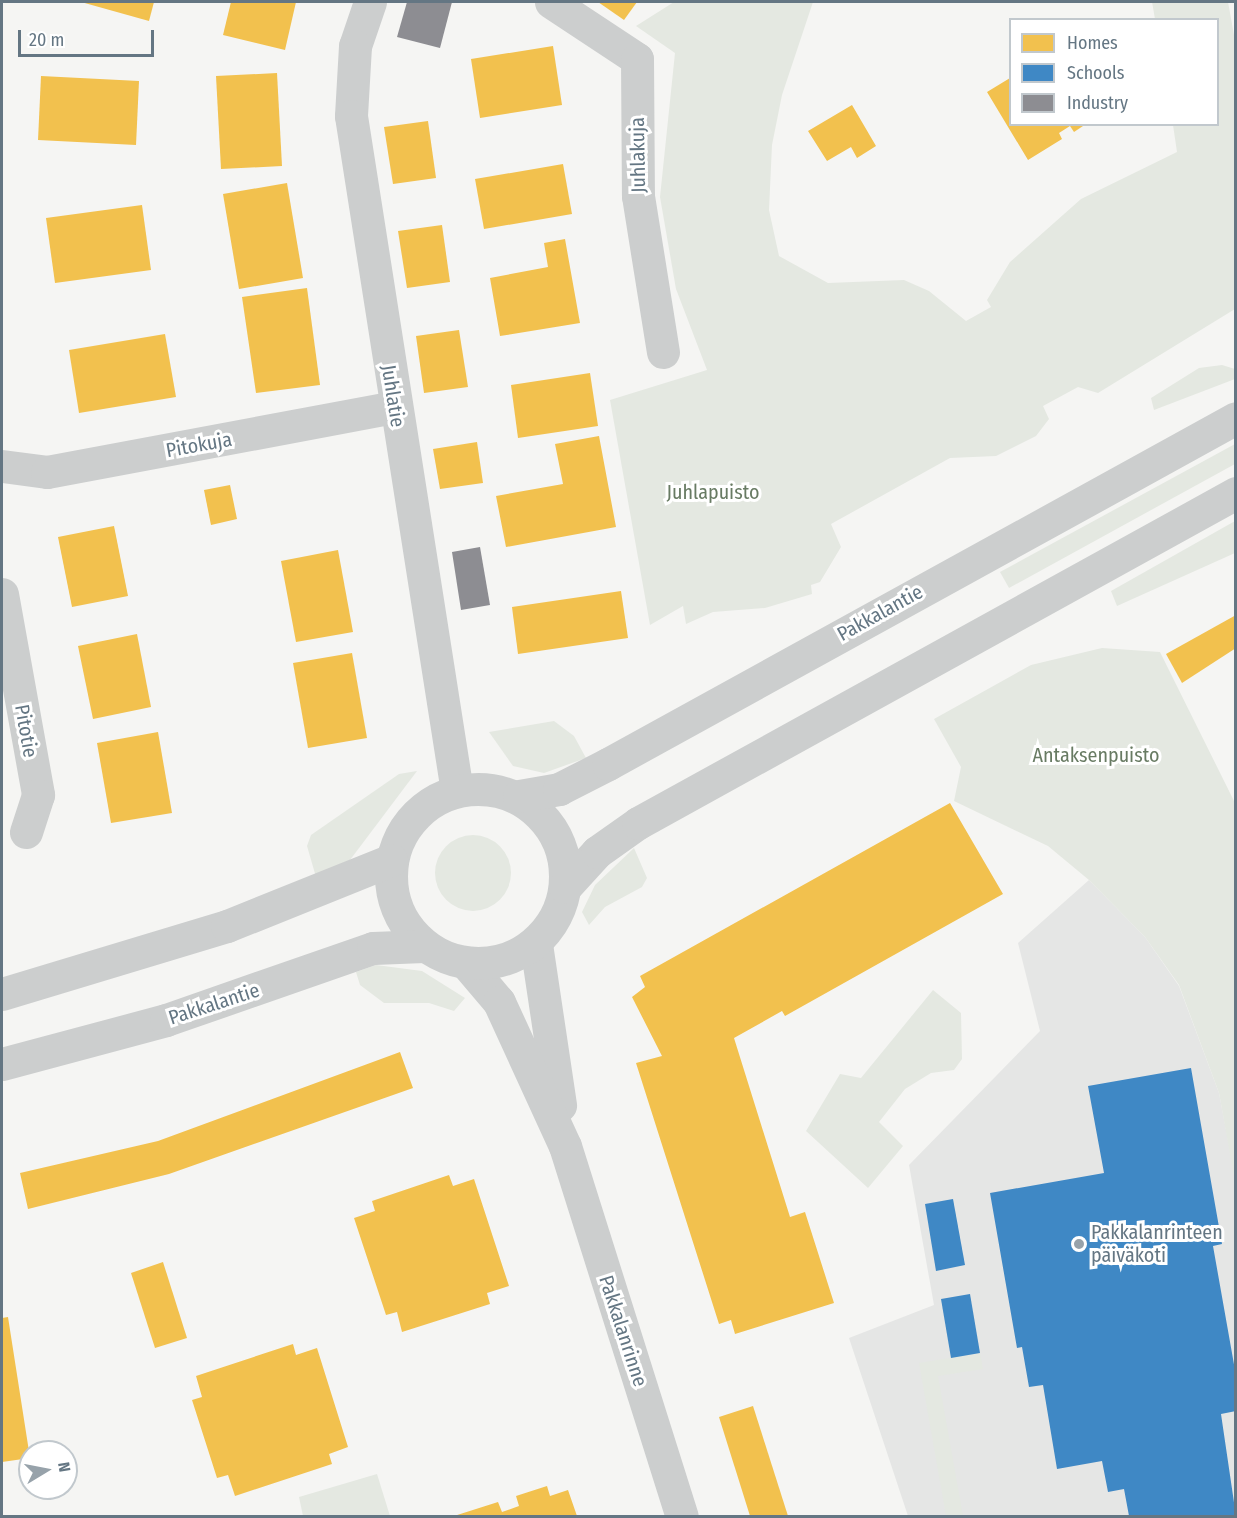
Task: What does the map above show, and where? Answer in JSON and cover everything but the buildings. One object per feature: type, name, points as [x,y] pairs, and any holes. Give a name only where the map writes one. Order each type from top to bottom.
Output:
[{"type":"street","name":"Juhlatie","points":[[370,2],[356,46],[351,116],[457,790]]},
{"type":"street","name":"Juhlakuja","points":[[551,2],[637,59],[638,196],[663,352]]},
{"type":"street","name":"Pitokuja","points":[[2,466],[47,472],[395,407]]},
{"type":"street","name":"Pakkalantie","points":[[519,796],[559,789],[1236,417]]},
{"type":"street","points":[[565,887],[556,845],[543,821],[519,796],[482,788],[457,790],[418,812],[391,860],[392,890],[405,922],[424,946],[466,963],[508,959],[536,944],[552,924],[565,887],[597,852],[638,823],[1236,493]]},
{"type":"street","name":"Pitotie","points":[[2,594],[38,795],[26,832]]},
{"type":"street","points":[[2,994],[227,926],[391,860]]},
{"type":"street","name":"Pakkalanrinne","points":[[536,944],[565,1146]]},
{"type":"street","name":"Pakkalantie","points":[[2,1064],[166,1020],[373,948],[424,946]]},
{"type":"street","name":"Pakkalanrinne","points":[[466,963],[499,1002],[565,1146],[682,1516]]},
{"type":"shaded area","name":"Pakkalanrinteen päiväkoti","points":[[1089,880],[1145,937],[1179,986],[1219,1093],[1236,1182],[1235,1516],[908,1516],[849,1338],[934,1305],[909,1165],[1040,1031],[1018,943]]},
{"type":"green space","name":"Juhlapuisto","points":[[674,2],[813,2],[782,95],[772,145],[769,210],[779,256],[828,283],[904,280],[929,291],[966,321],[991,307],[987,300],[1010,262],[1081,199],[1177,152],[1173,126],[1219,126],[1219,18],[1155,18],[1152,2],[1228,2],[1236,46],[1235,309],[1098,393],[1078,387],[1043,406],[1049,419],[1036,436],[996,456],[950,458],[831,524],[841,547],[820,582],[811,585],[812,594],[765,608],[713,612],[686,624],[683,606],[650,625],[610,400],[707,370],[676,289],[660,197],[675,53],[636,26]]},
{"type":"green space","points":[[1222,365],[1235,369],[1235,379],[1154,410],[1151,398],[1199,368]]},
{"type":"green space","points":[[1235,444],[1235,464],[1009,588],[1000,572]]},
{"type":"green space","points":[[1235,521],[1235,553],[1117,606],[1111,591]]},
{"type":"green space","name":"Antaksenpuisto","points":[[1102,648],[1160,652],[1235,803],[1235,1182],[1219,1093],[1179,985],[1145,937],[1089,880],[1048,846],[954,801],[961,767],[934,719],[1031,665]]},
{"type":"green space","points":[[554,721],[574,736],[586,758],[544,773],[513,766],[489,732]]},
{"type":"green space","points":[[417,771],[350,860],[316,877],[307,846],[311,835],[399,774]]},
{"type":"green space","points":[[466,835],[480,835],[494,841],[505,852],[511,866],[508,888],[500,900],[480,911],[466,911],[452,905],[441,894],[435,880],[435,866],[441,852],[452,841]]},
{"type":"green space","points":[[634,848],[647,878],[642,887],[605,907],[589,925],[582,912],[595,885]]},
{"type":"green space","points":[[376,965],[422,971],[465,998],[454,1011],[429,1003],[384,1003],[360,985],[356,972]]},
{"type":"green space","points":[[933,990],[961,1013],[962,1059],[954,1070],[931,1073],[905,1089],[879,1122],[903,1146],[868,1188],[806,1131],[840,1074],[861,1078]]},
{"type":"green space","points":[[980,1353],[983,1369],[938,1376],[963,1516],[946,1516],[919,1363]]},
{"type":"green space","points":[[377,1474],[390,1516],[303,1516],[299,1497]]},
{"type":"place","name":"Pakkalanrinteen päiväkoti","points":[[1079,1244]]}]
